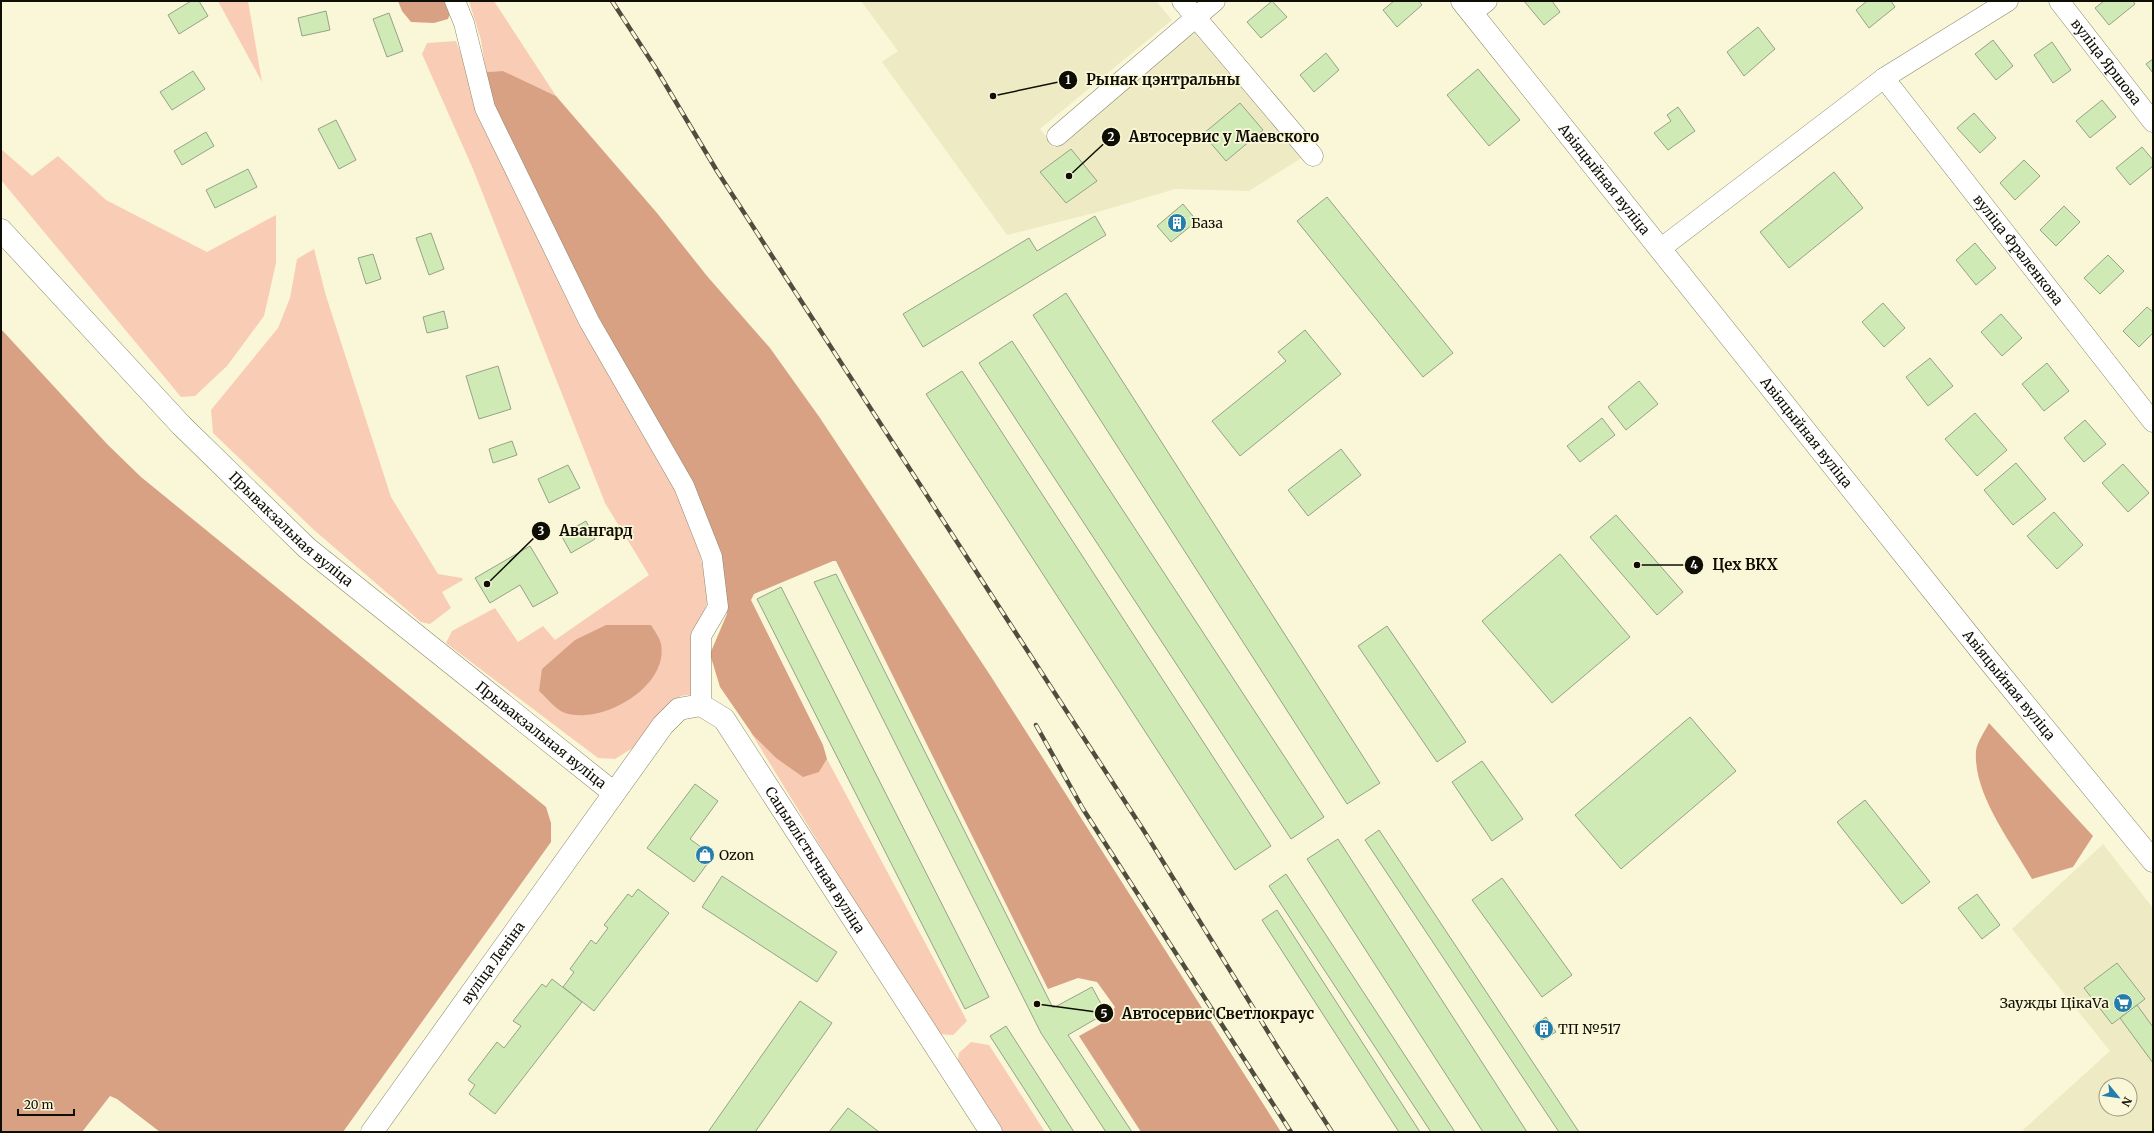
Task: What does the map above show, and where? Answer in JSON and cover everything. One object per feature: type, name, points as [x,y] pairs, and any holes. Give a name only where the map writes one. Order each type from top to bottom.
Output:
[{"type":"street","points":[[455,1],[464,23],[485,108],[589,321],[684,486],[712,557],[718,606],[701,636],[701,705],[679,709],[663,725],[614,793]]},
{"type":"street","points":[[1182,1],[1313,156]]},
{"type":"street","points":[[1056,136],[1195,16],[1215,1]]},
{"type":"street","points":[[1660,249],[1884,78],[2008,1]]},
{"type":"street","name":"вуліца Яршова","points":[[2059,1],[2153,122]]},
{"type":"street","name":"Авіяцыйная вуліца","points":[[1474,5],[1660,249],[1981,650],[2153,861]]},
{"type":"street","name":"вуліца Фраленкова","points":[[1884,78],[2153,422]]},
{"type":"street","name":"Прывакзальная вуліца","points":[[1,230],[182,425],[307,548],[614,793]]},
{"type":"street","name":"Сацыялістычная вуліца","points":[[701,705],[724,719],[991,1132]]},
{"type":"street","name":"вуліца Леніна","points":[[372,1132],[614,793]]},
{"type":"shaded area","points":[[218,1],[248,1],[262,82]]},
{"type":"shaded area","points":[[398,1],[450,1],[453,6],[448,19],[434,23],[411,22],[402,11]]},
{"type":"shaded area","points":[[469,1],[494,1],[556,96],[503,71],[486,72],[481,40]]},
{"type":"shaded area","points":[[861,1],[1156,1],[1172,20],[1040,129],[1055,147],[1201,27],[1303,157],[1249,191],[1175,189],[1098,212],[1007,235],[882,62],[898,51]]},
{"type":"shaded area","points":[[456,41],[469,75],[680,497],[700,554],[709,597],[695,639],[693,694],[681,696],[660,715],[639,744],[615,759],[598,758],[446,643],[452,631],[495,608],[518,642],[543,626],[555,640],[649,575],[605,503],[473,169],[422,54],[427,43]]},
{"type":"shaded area","points":[[503,71],[556,96],[657,213],[707,276],[770,348],[820,418],[990,675],[1281,1132],[1141,1132],[1079,1036],[1108,1020],[1115,1007],[1097,982],[1078,978],[1048,989],[836,561],[754,594],[751,600],[823,745],[827,759],[819,772],[803,777],[776,758],[753,735],[720,687],[710,654],[727,614],[713,537],[680,461],[592,306],[491,100],[486,72]]},
{"type":"shaded area","points":[[1,149],[32,176],[58,156],[106,200],[207,252],[276,215],[276,263],[264,316],[227,366],[195,396],[181,397],[1,180]]},
{"type":"shaded area","points":[[314,249],[326,296],[391,497],[438,574],[462,578],[463,580],[442,592],[451,608],[430,624],[421,622],[314,530],[213,433],[211,410],[278,328],[290,298],[297,259]]},
{"type":"shaded area","points":[[1,329],[107,444],[141,477],[546,807],[551,823],[551,842],[343,1132],[160,1132],[117,1099],[110,1096],[82,1132],[1,1132]]},
{"type":"shaded area","points":[[606,625],[651,625],[661,644],[661,660],[655,675],[644,688],[630,699],[614,708],[597,713],[580,715],[565,713],[555,707],[539,691],[542,669],[575,640]]},
{"type":"shaded area","points":[[1989,723],[2093,836],[2073,867],[2032,879],[2004,834],[1987,801],[1977,767],[1976,751],[1979,740]]},
{"type":"shaded area","points":[[750,731],[776,758],[819,772],[827,759],[967,1021],[953,1035],[937,1034],[932,1028]]},
{"type":"shaded area","points":[[2103,844],[2153,908],[2153,1132],[2023,1132],[2023,1130],[2110,1051],[2012,929]]},
{"type":"shaded area","points":[[971,1042],[989,1045],[1045,1132],[999,1132],[957,1066],[959,1053]]},
{"type":"building","points":[[191,1],[199,1],[208,16],[179,34],[168,15]]},
{"type":"building","points":[[1272,1],[1287,17],[1261,38],[1247,22]]},
{"type":"building","points":[[1394,1],[1419,1],[1422,5],[1397,27],[1383,10]]},
{"type":"building","points":[[1524,1],[1552,1],[1560,12],[1544,25]]},
{"type":"building","points":[[1867,1],[1891,1],[1895,7],[1869,28],[1856,10]]},
{"type":"building","points":[[2104,1],[2133,1],[2135,4],[2109,25],[2095,8]]},
{"type":"building","points":[[326,11],[330,30],[302,36],[298,18]]},
{"type":"building","points":[[389,13],[403,51],[387,57],[373,19]]},
{"type":"building","points":[[1758,27],[1775,49],[1744,76],[1727,52]]},
{"type":"building","points":[[1993,40],[2013,66],[1996,80],[1975,54]]},
{"type":"building","points":[[2052,42],[2071,70],[2053,83],[2034,55]]},
{"type":"building","points":[[1326,53],[1339,70],[1314,92],[1300,75]]},
{"type":"building","points":[[2153,59],[2153,73],[2146,64]]},
{"type":"building","points":[[1478,69],[1520,120],[1489,146],[1447,95]]},
{"type":"building","points":[[193,71],[205,89],[172,110],[160,92]]},
{"type":"building","points":[[2102,100],[2116,117],[2090,138],[2076,121]]},
{"type":"building","points":[[1240,103],[1263,130],[1226,161],[1203,134]]},
{"type":"building","points":[[1678,107],[1695,131],[1668,150],[1654,133],[1671,121],[1667,115]]},
{"type":"building","points":[[1974,113],[1996,138],[1980,153],[1957,128]]},
{"type":"building","points":[[336,120],[356,160],[339,169],[318,129]]},
{"type":"building","points":[[206,132],[214,146],[182,165],[174,151]]},
{"type":"building","points":[[2142,147],[2153,160],[2153,166],[2130,185],[2116,168]]},
{"type":"building","points":[[1071,149],[1097,181],[1066,203],[1040,172]]},
{"type":"building","points":[[2024,160],[2040,176],[2015,200],[2000,183]]},
{"type":"building","points":[[248,169],[257,187],[215,208],[206,190]]},
{"type":"building","points":[[1834,172],[1863,208],[1789,268],[1760,232]]},
{"type":"building","points":[[1327,197],[1453,353],[1423,377],[1297,221]]},
{"type":"building","name":"База","points":[[1183,204],[1197,221],[1171,242],[1157,226]]},
{"type":"building","points":[[2064,206],[2080,222],[2056,246],[2040,230]]},
{"type":"building","points":[[1095,216],[1106,235],[923,347],[903,314],[1029,238],[1037,251]]},
{"type":"building","points":[[431,233],[444,269],[429,275],[416,238]]},
{"type":"building","points":[[1975,243],[1996,268],[1976,285],[1956,260]]},
{"type":"building","points":[[373,254],[381,279],[366,284],[358,258]]},
{"type":"building","points":[[2108,255],[2124,271],[2100,294],[2084,278]]},
{"type":"building","points":[[1066,293],[1380,783],[1347,804],[1033,315]]},
{"type":"building","points":[[1883,303],[1905,328],[1884,347],[1862,322]]},
{"type":"building","points":[[2147,307],[2153,312],[2153,333],[2139,347],[2123,331]]},
{"type":"building","points":[[444,311],[448,328],[427,333],[423,317]]},
{"type":"building","points":[[2001,314],[2022,338],[2002,356],[1981,332]]},
{"type":"building","points":[[1305,330],[1341,374],[1240,456],[1212,421],[1286,361],[1278,352]]},
{"type":"building","points":[[1012,341],[1324,817],[1291,839],[979,363]]},
{"type":"building","points":[[1930,358],[1953,386],[1928,406],[1906,377]]},
{"type":"building","points":[[2047,363],[2069,391],[2044,411],[2022,384]]},
{"type":"building","points":[[498,366],[511,409],[479,419],[466,376]]},
{"type":"building","points":[[962,371],[1271,846],[1235,870],[926,394]]},
{"type":"building","points":[[1639,381],[1658,404],[1626,430],[1608,407]]},
{"type":"building","points":[[1975,413],[2007,450],[1977,476],[1945,439]]},
{"type":"building","points":[[1602,418],[1615,435],[1580,462],[1567,446]]},
{"type":"building","points":[[2085,420],[2106,444],[2084,462],[2064,438]]},
{"type":"building","points":[[512,441],[517,455],[493,463],[489,449]]},
{"type":"building","points":[[1341,449],[1361,475],[1308,516],[1288,490]]},
{"type":"building","points":[[2016,463],[2046,499],[2013,525],[1984,490]]},
{"type":"building","points":[[2123,464],[2149,493],[2128,512],[2102,483]]},
{"type":"building","points":[[568,465],[580,488],[549,503],[538,479]]},
{"type":"building","points":[[2054,512],[2083,545],[2057,569],[2027,536]]},
{"type":"building","points":[[1616,515],[1683,592],[1657,615],[1590,537]]},
{"type":"building","points":[[586,521],[595,539],[571,553],[561,535]]},
{"type":"building","points":[[530,546],[558,593],[533,607],[520,585],[490,603],[475,578]]},
{"type":"building","points":[[1560,554],[1630,637],[1552,703],[1482,621]]},
{"type":"building","points":[[836,574],[1053,1008],[1092,987],[1106,1013],[1068,1035],[1132,1132],[1106,1132],[1041,1033],[814,582]]},
{"type":"building","points":[[781,587],[989,997],[965,1009],[757,599]]},
{"type":"building","points":[[1387,626],[1466,742],[1437,762],[1358,646]]},
{"type":"building","points":[[1690,717],[1736,771],[1621,869],[1575,815]]},
{"type":"building","points":[[1482,761],[1523,819],[1492,841],[1452,782]]},
{"type":"building","points":[[695,784],[718,801],[690,839],[713,856],[694,882],[647,848]]},
{"type":"building","points":[[1865,800],[1930,882],[1902,904],[1837,822]]},
{"type":"building","points":[[1379,830],[1579,1132],[1559,1132],[1365,840]]},
{"type":"building","points":[[1338,839],[1527,1132],[1483,1132],[1307,859]]},
{"type":"building","points":[[1286,874],[1455,1132],[1431,1132],[1269,886]]},
{"type":"building","points":[[722,876],[837,952],[817,982],[702,907]]},
{"type":"building","points":[[1502,878],[1572,975],[1542,997],[1472,900]]},
{"type":"building","points":[[638,889],[669,913],[594,1011],[563,987],[574,972],[570,969],[591,940],[596,944],[608,928],[604,925],[628,894],[632,897]]},
{"type":"building","points":[[1977,894],[2000,925],[1982,939],[1958,908]]},
{"type":"building","points":[[1277,910],[1420,1132],[1399,1132],[1262,920]]},
{"type":"building","points":[[2117,963],[2145,999],[2112,1024],[2084,988]]},
{"type":"building","points":[[552,979],[582,1002],[495,1114],[469,1094],[475,1085],[468,1080],[497,1042],[504,1048],[521,1026],[513,1021],[542,984],[546,987]]},
{"type":"building","points":[[800,1001],[832,1023],[755,1132],[708,1132]]},
{"type":"building","points":[[2137,1005],[2153,1027],[2153,1063],[2120,1018]]},
{"type":"building","name":"ТП №517","points":[[1546,1017],[1556,1032],[1542,1040],[1533,1026]]},
{"type":"building","points":[[1006,1026],[1074,1132],[1052,1132],[990,1036]]},
{"type":"building","points":[[848,1108],[879,1132],[829,1132]]},
{"type":"railway","points":[[612,1],[655,67],[717,171],[1144,831],[1281,1053],[1332,1132]]},
{"type":"railway","points":[[1036,725],[1083,809],[1291,1132]]},
{"type":"place","name":"Рынак цэнтральны","points":[[993,96]]},
{"type":"place","name":"Автосервис у Маевского","points":[[1069,176]]},
{"type":"place","name":"База","points":[[1177,223]]},
{"type":"place","name":"Цех ВКХ","points":[[1637,565]]},
{"type":"place","name":"Авангард","points":[[487,584]]},
{"type":"place","name":"Ozon","points":[[705,855]]},
{"type":"place","name":"Заужды ЦікаVа","points":[[2123,1003]]},
{"type":"place","name":"Автосервис Светлокраус","points":[[1037,1004]]},
{"type":"place","name":"ТП №517","points":[[1544,1029]]}]
